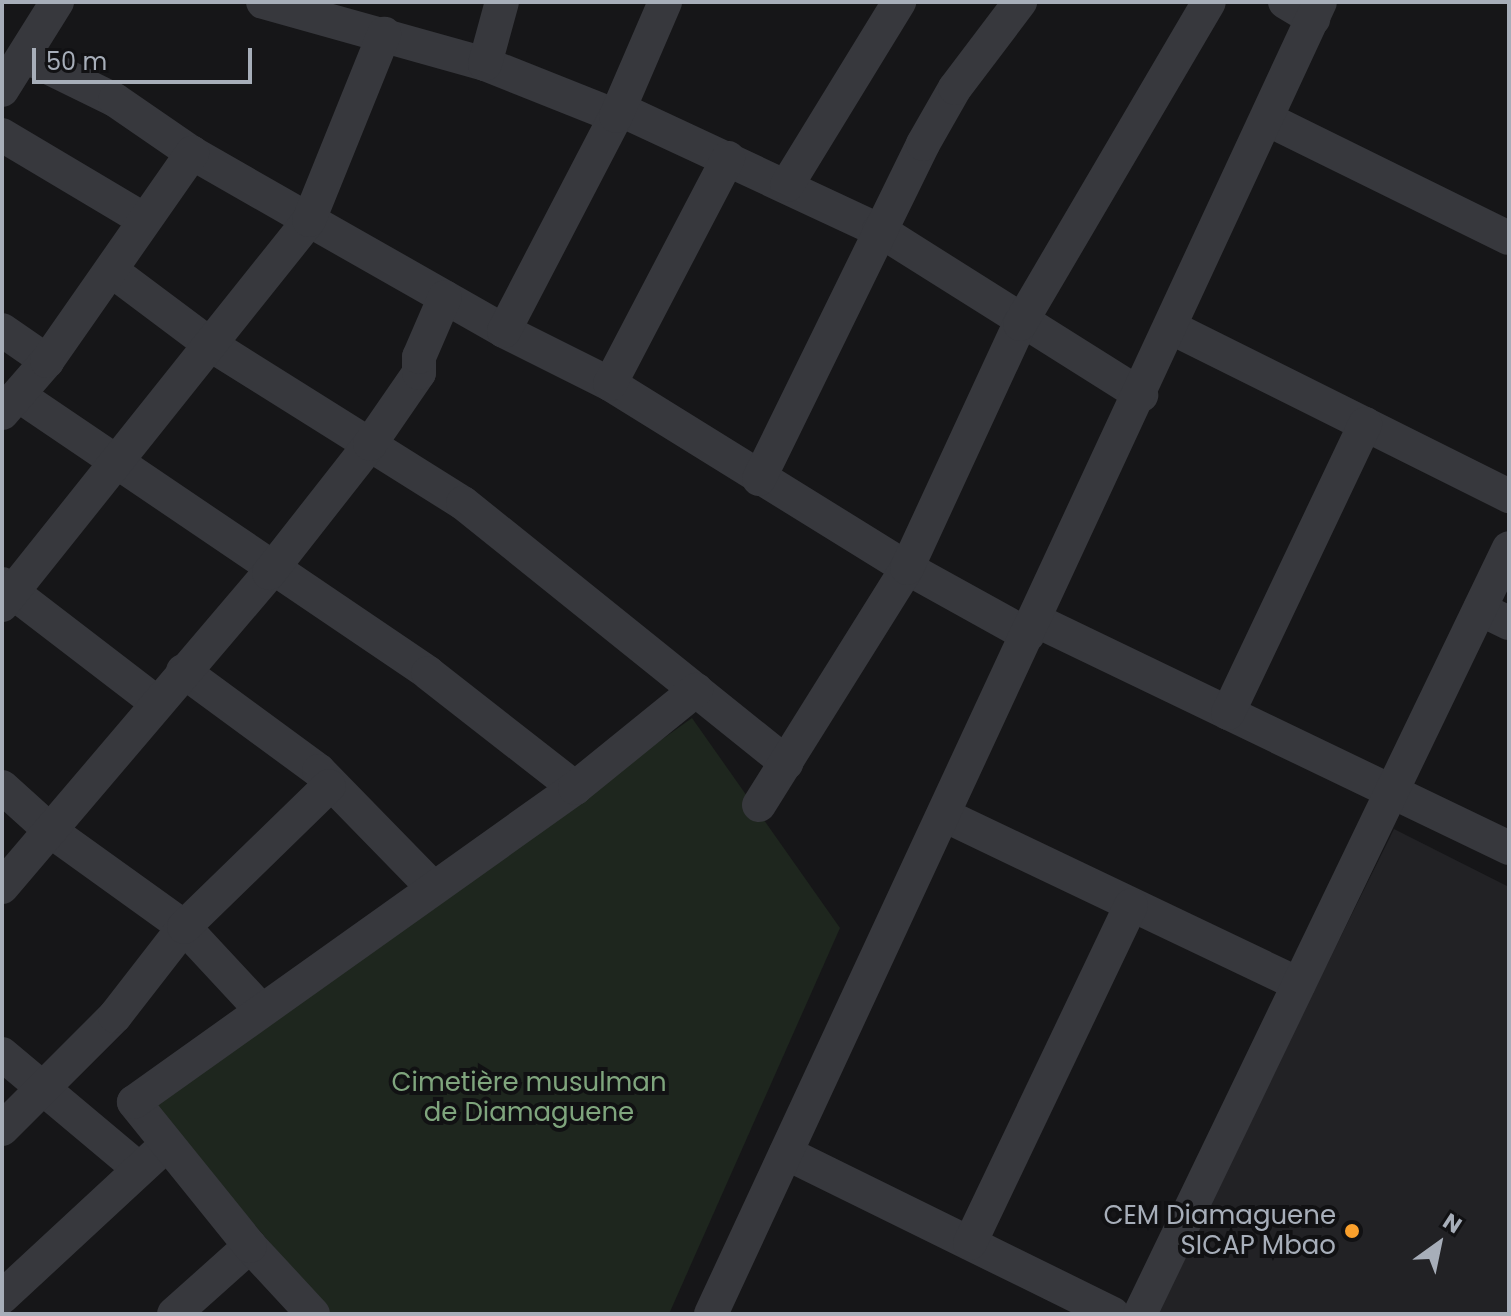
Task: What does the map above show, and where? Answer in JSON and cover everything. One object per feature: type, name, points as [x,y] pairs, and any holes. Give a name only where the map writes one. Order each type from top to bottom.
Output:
[{"type":"street","points":[[2,90],[57,2]]},
{"type":"street","points":[[263,2],[485,64],[728,158],[879,230],[1020,324],[1141,395]]},
{"type":"street","points":[[485,64],[502,2]]},
{"type":"street","points":[[504,331],[617,113],[665,2]]},
{"type":"street","points":[[787,185],[899,2]]},
{"type":"street","points":[[759,479],[879,230],[955,88],[1020,2]]},
{"type":"street","points":[[759,805],[907,568],[1020,324],[1209,2]]},
{"type":"street","points":[[711,1314],[1269,120],[1306,8]]},
{"type":"street","points":[[157,703],[6,594],[120,463],[309,220],[384,34]]},
{"type":"street","points":[[25,56],[115,100],[192,153],[504,331],[610,384],[907,568],[1032,628],[1228,713],[1509,848]]},
{"type":"street","points":[[1269,120],[1509,238]]},
{"type":"street","points":[[2,135],[143,219]]},
{"type":"street","points":[[192,153],[143,219],[112,271],[47,361],[10,404],[120,463],[274,566],[428,673],[575,788]]},
{"type":"street","points":[[610,384],[728,158]]},
{"type":"street","points":[[112,271],[211,345],[463,503],[786,763]]},
{"type":"street","points":[[2,887],[52,832],[183,671],[274,566],[370,444],[419,373],[419,357],[445,297]]},
{"type":"street","points":[[1172,328],[1509,496]]},
{"type":"street","points":[[2,330],[47,361]]},
{"type":"street","points":[[1228,713],[1365,424]]},
{"type":"street","points":[[1140,1314],[1392,791],[1494,616],[1509,548]]},
{"type":"street","points":[[183,671],[319,771],[329,786],[433,888]]},
{"type":"street","points":[[307,1312],[166,1145],[136,1100],[575,788],[696,690]]},
{"type":"street","points":[[2,1129],[115,1016],[184,927],[329,786]]},
{"type":"street","points":[[2,787],[52,832],[184,927],[261,1010]]},
{"type":"street","points":[[944,815],[1299,984]]},
{"type":"street","points":[[970,1243],[1131,905]]},
{"type":"street","points":[[2,1054],[138,1168]]},
{"type":"street","points":[[2,1297],[166,1145]]},
{"type":"street","points":[[786,1153],[1113,1314]]},
{"type":"street","points":[[174,1314],[250,1246]]},
{"type":"shaded area","points":[[1394,829],[1509,887],[1509,1314],[1164,1314],[1156,1310]]},
{"type":"green space","name":"Cimetière musulman de Diamaguene","points":[[692,718],[840,928],[669,1314],[331,1314],[150,1103]]},
{"type":"place","name":"CEM Diamaguene SICAP Mbao","points":[[1352,1231]]}]
